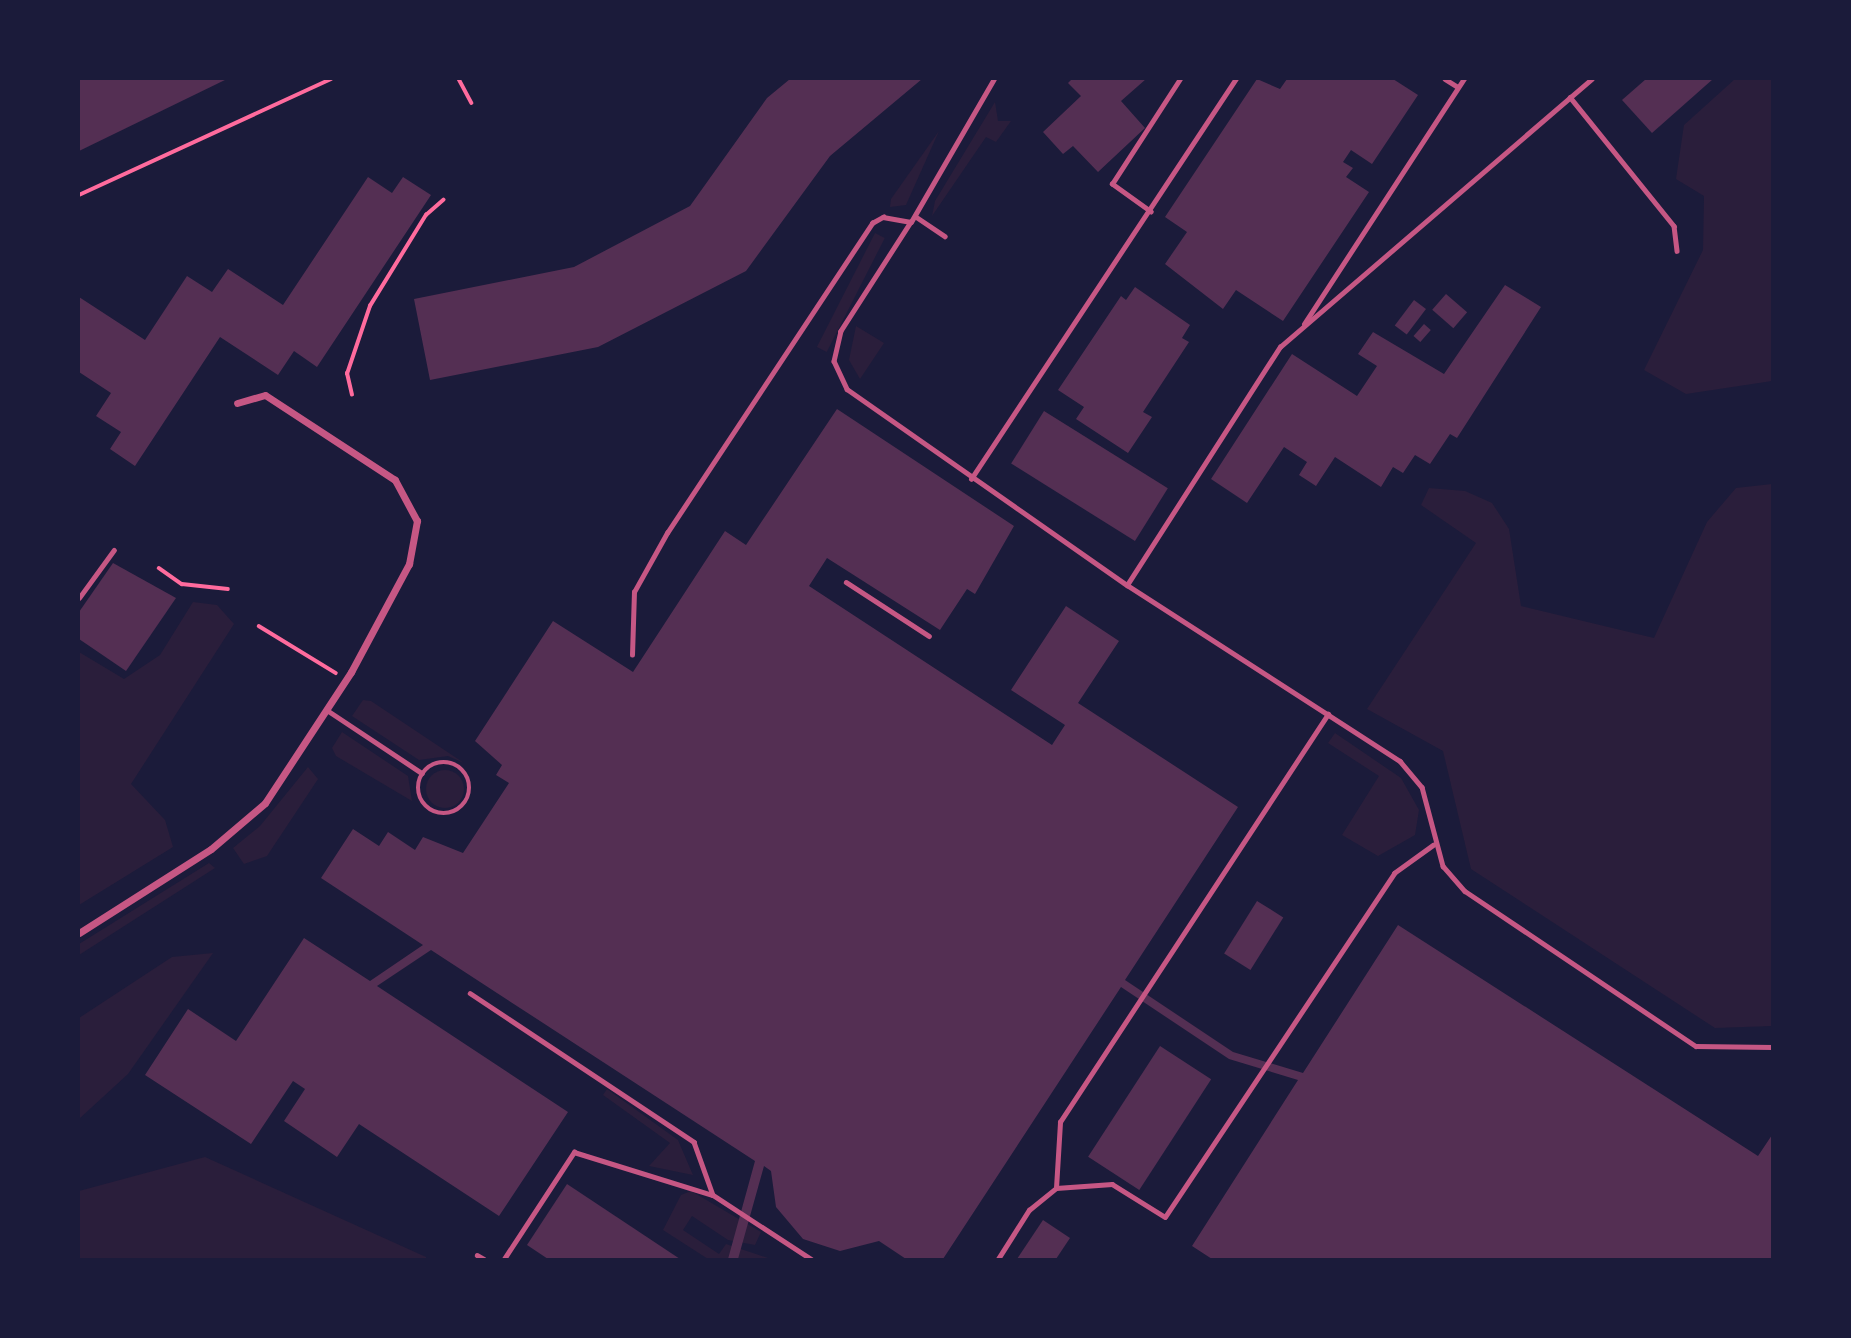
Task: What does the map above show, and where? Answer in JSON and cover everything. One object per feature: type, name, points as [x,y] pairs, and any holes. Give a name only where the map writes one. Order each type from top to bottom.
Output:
[{"type":"street","points":[[79,933],[246,825],[346,680],[409,564],[417,521],[414,505],[395,480],[265,395],[237,403]]},
{"type":"lane","points":[[994,79],[915,216],[841,331],[834,361],[846,389],[864,405],[971,479],[1328,713],[1412,772],[1422,787],[1433,845],[1465,891],[1696,1046],[1772,1047]]},
{"type":"lane","points":[[1151,212],[1112,184],[1180,79]]},
{"type":"lane","points":[[971,479],[1151,212],[1236,79]]},
{"type":"lane","points":[[1445,79],[1458,87]]},
{"type":"lane","points":[[1301,329],[1464,79]]},
{"type":"lane","points":[[1128,584],[1280,347],[1592,79]]},
{"type":"lane","points":[[1570,97],[1674,226],[1677,251]]},
{"type":"lane","points":[[915,216],[945,236]]},
{"type":"lane","points":[[632,654],[635,592],[766,378],[872,223],[883,217],[911,222]]},
{"type":"lane","points":[[79,598],[114,550]]},
{"type":"lane","points":[[846,582],[929,636]]},
{"type":"lane","points":[[327,710],[422,774]]},
{"type":"lane","points":[[1056,1188],[1060,1122],[1328,713]]},
{"type":"lane","points":[[444,762],[460,768],[470,782],[463,806],[448,814],[431,811],[418,790],[422,774],[444,762]]},
{"type":"lane","points":[[998,1259],[1029,1210],[1056,1188],[1112,1184],[1165,1217],[1394,873],[1433,845]]},
{"type":"lane","points":[[470,993],[694,1142],[713,1195]]},
{"type":"lane","points":[[504,1259],[574,1152],[713,1195],[811,1259]]},
{"type":"lane","points":[[477,1255],[484,1259]]},
{"type":"path","points":[[79,195],[331,79]]},
{"type":"path","points":[[459,79],[472,103]]},
{"type":"path","points":[[352,395],[347,374],[370,306],[426,215],[443,200]]},
{"type":"path","points":[[159,568],[182,584],[228,589]]},
{"type":"path","points":[[259,626],[346,680]]},
{"type":"shaded area","points":[[1735,79],[1772,79],[1772,381],[1686,394],[1644,370],[1703,250],[1704,196],[1676,179],[1684,125]]},
{"type":"shaded area","points":[[995,102],[998,121],[1011,121],[996,142],[986,137],[932,216],[935,201]]},
{"type":"shaded area","points":[[939,131],[906,205],[890,207],[891,199]]},
{"type":"shaded area","points":[[875,233],[885,238],[827,352],[817,347]]},
{"type":"shaded area","points":[[856,326],[884,343],[860,379],[849,360]]},
{"type":"shaded area","points":[[1772,484],[1772,1026],[1715,1028],[1471,869],[1443,751],[1367,709],[1476,543],[1421,505],[1429,488],[1465,491],[1492,503],[1509,529],[1521,606],[1654,638],[1707,522],[1736,488]]},
{"type":"shaded area","points":[[193,602],[217,605],[234,624],[131,784],[165,820],[173,847],[79,905],[79,652],[124,679],[160,655]]},
{"type":"shaded area","points":[[363,700],[371,701],[464,763],[448,756],[419,760],[352,716]]},
{"type":"shaded area","points":[[342,732],[408,776],[412,801],[336,756],[332,748]]},
{"type":"shaded area","points":[[1335,733],[1401,778],[1419,810],[1415,835],[1378,856],[1342,835],[1379,776],[1328,743]]},
{"type":"shaded area","points":[[308,767],[318,779],[267,856],[244,864],[233,848],[260,826]]},
{"type":"shaded area","points":[[445,770],[459,775],[464,789],[459,803],[445,808],[431,803],[426,789],[431,775]]},
{"type":"shaded area","points":[[209,863],[215,868],[79,955],[79,944]]},
{"type":"shaded area","points":[[213,953],[128,1074],[79,1119],[79,1018],[172,957]]},
{"type":"shaded area","points":[[607,1089],[678,1140],[693,1175],[649,1166],[670,1143],[603,1095]]},
{"type":"shaded area","points":[[205,1157],[426,1259],[79,1259],[79,1191]]},
{"type":"shaded area","points":[[691,1191],[761,1232],[755,1245],[728,1240],[692,1216],[683,1230],[719,1254],[726,1244],[771,1259],[708,1259],[663,1230],[681,1195]]},
{"type":"building","points":[[79,79],[227,79],[79,151]]},
{"type":"building","points":[[790,79],[922,79],[830,156],[746,271],[598,347],[430,380],[414,299],[574,267],[690,206],[767,98]]},
{"type":"building","points":[[1072,79],[1146,79],[1121,101],[1145,128],[1098,172],[1073,146],[1063,154],[1043,132],[1081,96],[1068,83]]},
{"type":"building","points":[[1257,79],[1280,89],[1287,79],[1393,79],[1418,95],[1372,164],[1351,150],[1343,162],[1353,168],[1346,177],[1369,192],[1283,321],[1236,290],[1223,309],[1165,264],[1187,232],[1165,217]]},
{"type":"building","points":[[1646,79],[1713,79],[1652,133],[1622,100]]},
{"type":"building","points":[[368,177],[392,193],[403,177],[431,195],[317,367],[294,351],[278,375],[220,337],[135,466],[110,449],[121,432],[96,416],[111,393],[79,372],[79,297],[145,340],[187,276],[212,292],[228,269],[283,305]]},
{"type":"building","points":[[1505,285],[1541,307],[1457,438],[1450,434],[1430,464],[1415,455],[1403,473],[1393,467],[1381,487],[1335,457],[1316,486],[1299,475],[1307,462],[1284,447],[1247,503],[1211,479],[1292,354],[1357,396],[1377,366],[1358,354],[1373,332],[1444,374]]},
{"type":"building","points":[[1135,287],[1190,325],[1182,338],[1189,342],[1143,412],[1152,417],[1128,453],[1076,419],[1084,407],[1058,390],[1121,296],[1126,300]]},
{"type":"building","points":[[1446,294],[1467,312],[1453,328],[1432,310]]},
{"type":"building","points":[[1414,300],[1426,309],[1407,335],[1395,326]]},
{"type":"building","points":[[1424,324],[1431,330],[1420,342],[1414,336]]},
{"type":"building","points":[[837,409],[1014,526],[975,594],[967,589],[940,630],[827,558],[809,586],[1052,745],[1065,725],[1011,690],[1066,606],[1119,641],[1078,703],[1238,807],[1125,980],[1233,1052],[1303,1073],[1398,925],[1758,1156],[1772,1135],[1772,1259],[1212,1259],[1192,1246],[1298,1080],[1229,1059],[1121,987],[943,1259],[906,1259],[879,1241],[840,1251],[803,1239],[776,1207],[771,1171],[764,1166],[738,1259],[728,1259],[755,1161],[431,950],[377,986],[568,1112],[499,1216],[359,1124],[337,1157],[284,1121],[305,1089],[293,1081],[251,1144],[145,1075],[188,1009],[236,1041],[304,938],[370,981],[423,945],[321,878],[353,829],[379,846],[388,832],[415,850],[423,837],[463,853],[509,783],[496,775],[502,765],[475,741],[553,621],[633,672],[725,531],[746,545]]},
{"type":"building","points":[[1044,411],[1168,488],[1135,541],[1011,464]]},
{"type":"building","points":[[113,563],[176,598],[126,671],[79,639],[79,612]]},
{"type":"building","points":[[1257,901],[1283,917],[1250,970],[1224,954]]},
{"type":"building","points":[[1160,1046],[1211,1079],[1139,1190],[1088,1157]]},
{"type":"building","points":[[567,1184],[680,1259],[548,1259],[527,1245]]},
{"type":"building","points":[[1043,1220],[1070,1238],[1056,1259],[1017,1259]]}]
